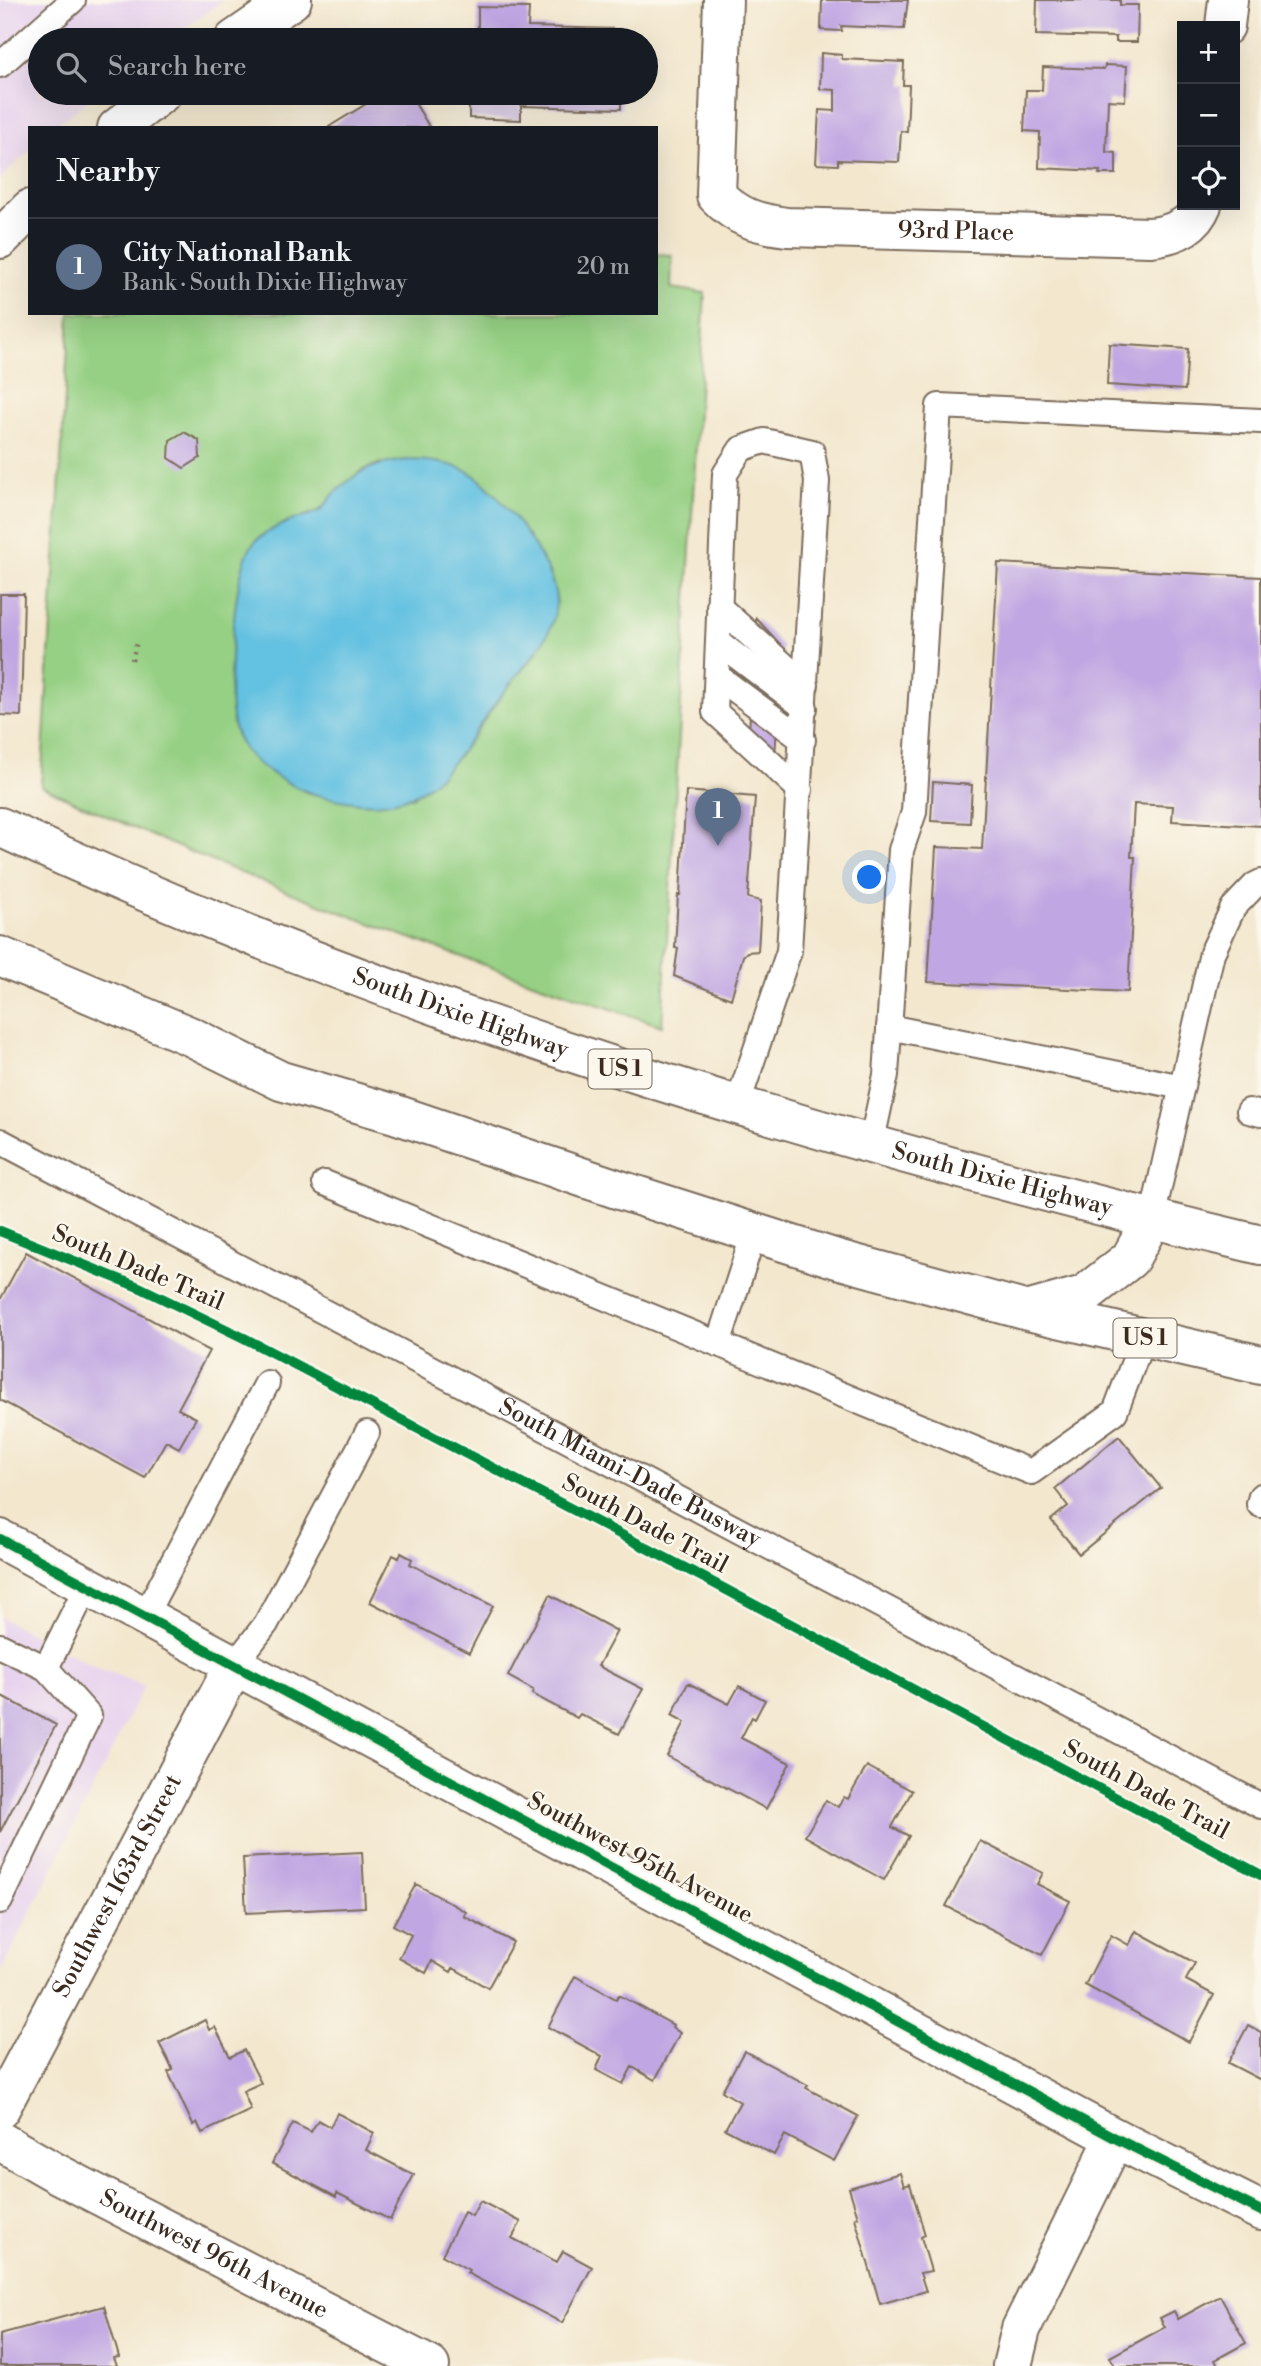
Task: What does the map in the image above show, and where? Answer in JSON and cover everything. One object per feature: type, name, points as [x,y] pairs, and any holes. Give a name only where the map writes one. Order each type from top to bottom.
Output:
[{"type":"main road","name":"93rd Place","points":[[723,0],[716,195],[731,210],[760,223],[787,227],[1150,237],[1165,236],[1178,230],[1190,223],[1199,210]]},
{"type":"main road","points":[[1226,21],[1228,0]]},
{"type":"main road","points":[[248,28],[277,4]]},
{"type":"main road","points":[[120,126],[147,105]]},
{"type":"main road","points":[[0,239],[28,210]]},
{"type":"main road","name":"South Dixie Highway","points":[[0,827],[222,924],[411,998],[583,1058],[966,1172],[1261,1245]]},
{"type":"main road","name":"US 1","points":[[0,956],[192,1037],[281,1081],[395,1114],[837,1259],[1028,1311],[1261,1365]]},
{"type":"main road","points":[[1028,1311],[1084,1295],[1130,1259],[1152,1219]]},
{"type":"main road","name":"Southwest 95th Avenue","points":[[0,1539],[1115,2138],[1261,2211]]},
{"type":"main road","name":"Southwest 163rd Street","points":[[0,2109],[235,1664]]},
{"type":"main road","points":[[1012,2366],[1021,2329],[1115,2138]]},
{"type":"main road","name":"Southwest 96th Avenue","points":[[0,2141],[56,2173],[429,2365]]},
{"type":"lane","points":[[42,28],[73,0]]},
{"type":"lane","points":[[0,65],[28,40]]},
{"type":"lane","points":[[871,1145],[886,1075],[901,850],[914,812],[939,406],[1261,421]]},
{"type":"lane","points":[[737,1106],[789,951],[800,790],[803,740],[817,481],[812,452],[764,441],[741,449],[726,474],[715,712],[800,790]]},
{"type":"lane","points":[[719,607],[805,697]]},
{"type":"lane","points":[[718,642],[805,697]]},
{"type":"lane","points":[[717,676],[803,740]]},
{"type":"lane","points":[[1152,1219],[1212,953],[1233,908],[1261,882]]},
{"type":"lane","points":[[889,1027],[1182,1087]]},
{"type":"lane","name":"South Miami-Dade Busway","points":[[0,1141],[1261,1806]]},
{"type":"lane","points":[[325,1183],[1031,1472],[1115,1412],[1143,1338]]},
{"type":"lane","points":[[719,1344],[754,1233]]},
{"type":"lane","points":[[144,1617],[267,1382]]},
{"type":"lane","points":[[235,1664],[266,1624],[367,1433]]},
{"type":"lane","points":[[1261,1496],[1261,1505]]},
{"type":"lane","points":[[46,1668],[88,1584]]},
{"type":"lane","points":[[0,1646],[46,1668],[89,1716],[0,1900]]},
{"type":"path","points":[[132,660],[137,641]]},
{"type":"shaded area","points":[[0,0],[224,0],[186,28],[28,28],[28,105],[82,105],[56,126],[28,126],[28,152],[0,179]]},
{"type":"shaded area","points":[[0,1617],[91,1665],[144,1686],[0,1974]]},
{"type":"green space","points":[[658,254],[672,255],[671,288],[705,293],[662,1026],[505,972],[270,885],[41,786],[70,315],[658,315]],"holes":[[[380,463],[524,531],[550,573],[557,602],[536,654],[506,689],[460,754],[428,786],[412,797],[308,793],[268,771],[245,751],[234,726],[231,710],[231,674],[241,574],[248,553],[285,523],[319,511],[359,472]]]},
{"type":"water","points":[[406,460],[435,462],[463,469],[491,491],[523,528],[547,570],[554,589],[554,617],[538,650],[506,689],[459,755],[424,789],[402,799],[377,804],[321,796],[296,787],[261,766],[245,750],[235,731],[231,710],[230,674],[233,624],[241,576],[246,557],[253,544],[262,536],[319,511],[344,484],[360,473],[385,463]]},
{"type":"building","points":[[822,0],[908,0],[904,29],[841,26],[842,31],[821,30]]},
{"type":"building","points":[[1037,0],[1120,0],[1120,5],[1138,5],[1137,42],[1116,42],[1116,37],[1036,35]]},
{"type":"building","points":[[478,7],[529,8],[528,27],[575,28],[478,28]]},
{"type":"building","points":[[821,53],[842,55],[842,59],[904,62],[903,85],[909,85],[907,132],[901,131],[899,162],[838,160],[838,165],[816,164],[819,110],[835,111],[835,90],[820,89]]},
{"type":"building","points":[[1105,65],[1127,66],[1125,101],[1108,100],[1106,152],[1116,153],[1116,174],[1039,168],[1040,132],[1024,131],[1026,90],[1042,90],[1043,67],[1104,69]]},
{"type":"building","points":[[365,105],[416,105],[429,126],[330,126]]},
{"type":"building","points":[[469,105],[621,105],[621,109],[521,106],[521,120],[469,118]]},
{"type":"building","points":[[1109,344],[1188,349],[1185,390],[1107,385]]},
{"type":"building","points":[[184,432],[199,440],[200,458],[184,468],[169,458],[170,440]]},
{"type":"building","points":[[998,563],[1261,577],[1261,826],[1172,821],[1173,806],[1134,804],[1131,857],[1135,857],[1128,992],[928,982],[936,847],[982,849]]},
{"type":"building","points":[[0,594],[24,594],[21,716],[0,715]]},
{"type":"building","points":[[756,618],[782,646],[775,756],[749,732]]},
{"type":"building","points":[[933,782],[972,785],[970,823],[931,821]]},
{"type":"building","points":[[686,791],[755,797],[748,898],[761,901],[758,951],[747,952],[743,956],[731,999],[674,976],[678,948],[675,948]]},
{"type":"building","points":[[26,1252],[209,1351],[178,1409],[196,1418],[179,1448],[166,1441],[145,1478],[0,1400],[0,1300]]},
{"type":"building","points":[[1119,1436],[1161,1488],[1079,1554],[1051,1520],[1068,1506],[1055,1489]]},
{"type":"building","points":[[401,1553],[412,1559],[410,1564],[493,1606],[469,1653],[370,1602],[393,1555],[399,1558]]},
{"type":"building","points":[[550,1595],[617,1631],[598,1666],[643,1689],[619,1734],[580,1714],[577,1718],[532,1694],[533,1690],[508,1676]]},
{"type":"building","points":[[688,1683],[729,1704],[739,1686],[765,1700],[741,1738],[790,1763],[766,1809],[667,1756],[685,1722],[672,1715]]},
{"type":"building","points":[[0,1695],[56,1725],[0,1832]]},
{"type":"building","points":[[867,1766],[912,1791],[892,1827],[909,1836],[884,1880],[805,1836],[826,1800],[838,1807],[844,1797],[848,1799]]},
{"type":"building","points":[[980,1841],[1043,1873],[1037,1884],[1070,1901],[1042,1955],[946,1906]]},
{"type":"building","points":[[362,1852],[365,1907],[246,1913],[243,1858]]},
{"type":"building","points":[[416,1884],[466,1912],[464,1916],[513,1942],[488,1988],[453,1968],[451,1972],[432,1961],[426,1973],[399,1958],[411,1935],[393,1925]]},
{"type":"building","points":[[1136,1931],[1195,1963],[1186,1980],[1214,1995],[1189,2042],[1085,1985],[1111,1935],[1129,1945]]},
{"type":"building","points":[[575,1976],[616,1999],[619,1995],[673,2025],[680,2033],[655,2080],[632,2067],[623,2084],[596,2070],[602,2056],[548,2027]]},
{"type":"building","points":[[205,2020],[209,2030],[215,2027],[230,2057],[244,2050],[261,2083],[243,2091],[251,2110],[202,2133],[197,2122],[193,2125],[168,2072],[173,2070],[159,2043]]},
{"type":"building","points":[[1248,2025],[1261,2032],[1261,2080],[1228,2063]]},
{"type":"building","points":[[744,2051],[808,2085],[806,2088],[858,2116],[834,2161],[785,2135],[774,2155],[725,2129],[740,2102],[722,2091]]},
{"type":"building","points":[[337,2113],[374,2133],[366,2150],[414,2175],[390,2220],[337,2193],[336,2197],[272,2163],[293,2123],[311,2132],[318,2120],[330,2127]]},
{"type":"building","points":[[900,2173],[904,2186],[910,2184],[925,2235],[921,2237],[931,2271],[920,2273],[926,2291],[880,2304],[849,2188]]},
{"type":"building","points":[[480,2201],[521,2222],[512,2238],[557,2262],[563,2251],[592,2267],[562,2323],[467,2273],[469,2270],[442,2255],[464,2212],[472,2216]]},
{"type":"building","points":[[1220,2296],[1246,2343],[1215,2360],[1218,2366],[1115,2366],[1110,2357],[1165,2327],[1160,2318],[1174,2311],[1178,2319]]},
{"type":"building","points":[[104,2306],[119,2357],[114,2358],[117,2366],[0,2366],[0,2334]]},
{"type":"cycle path","name":"South Dade Trail","points":[[0,1231],[141,1288],[244,1338],[708,1580],[1261,1875]]},
{"type":"cycle path","points":[[0,1539],[1115,2138],[1261,2211]]},
{"type":"place","name":"City National Bank","points":[[718,846]]}]
